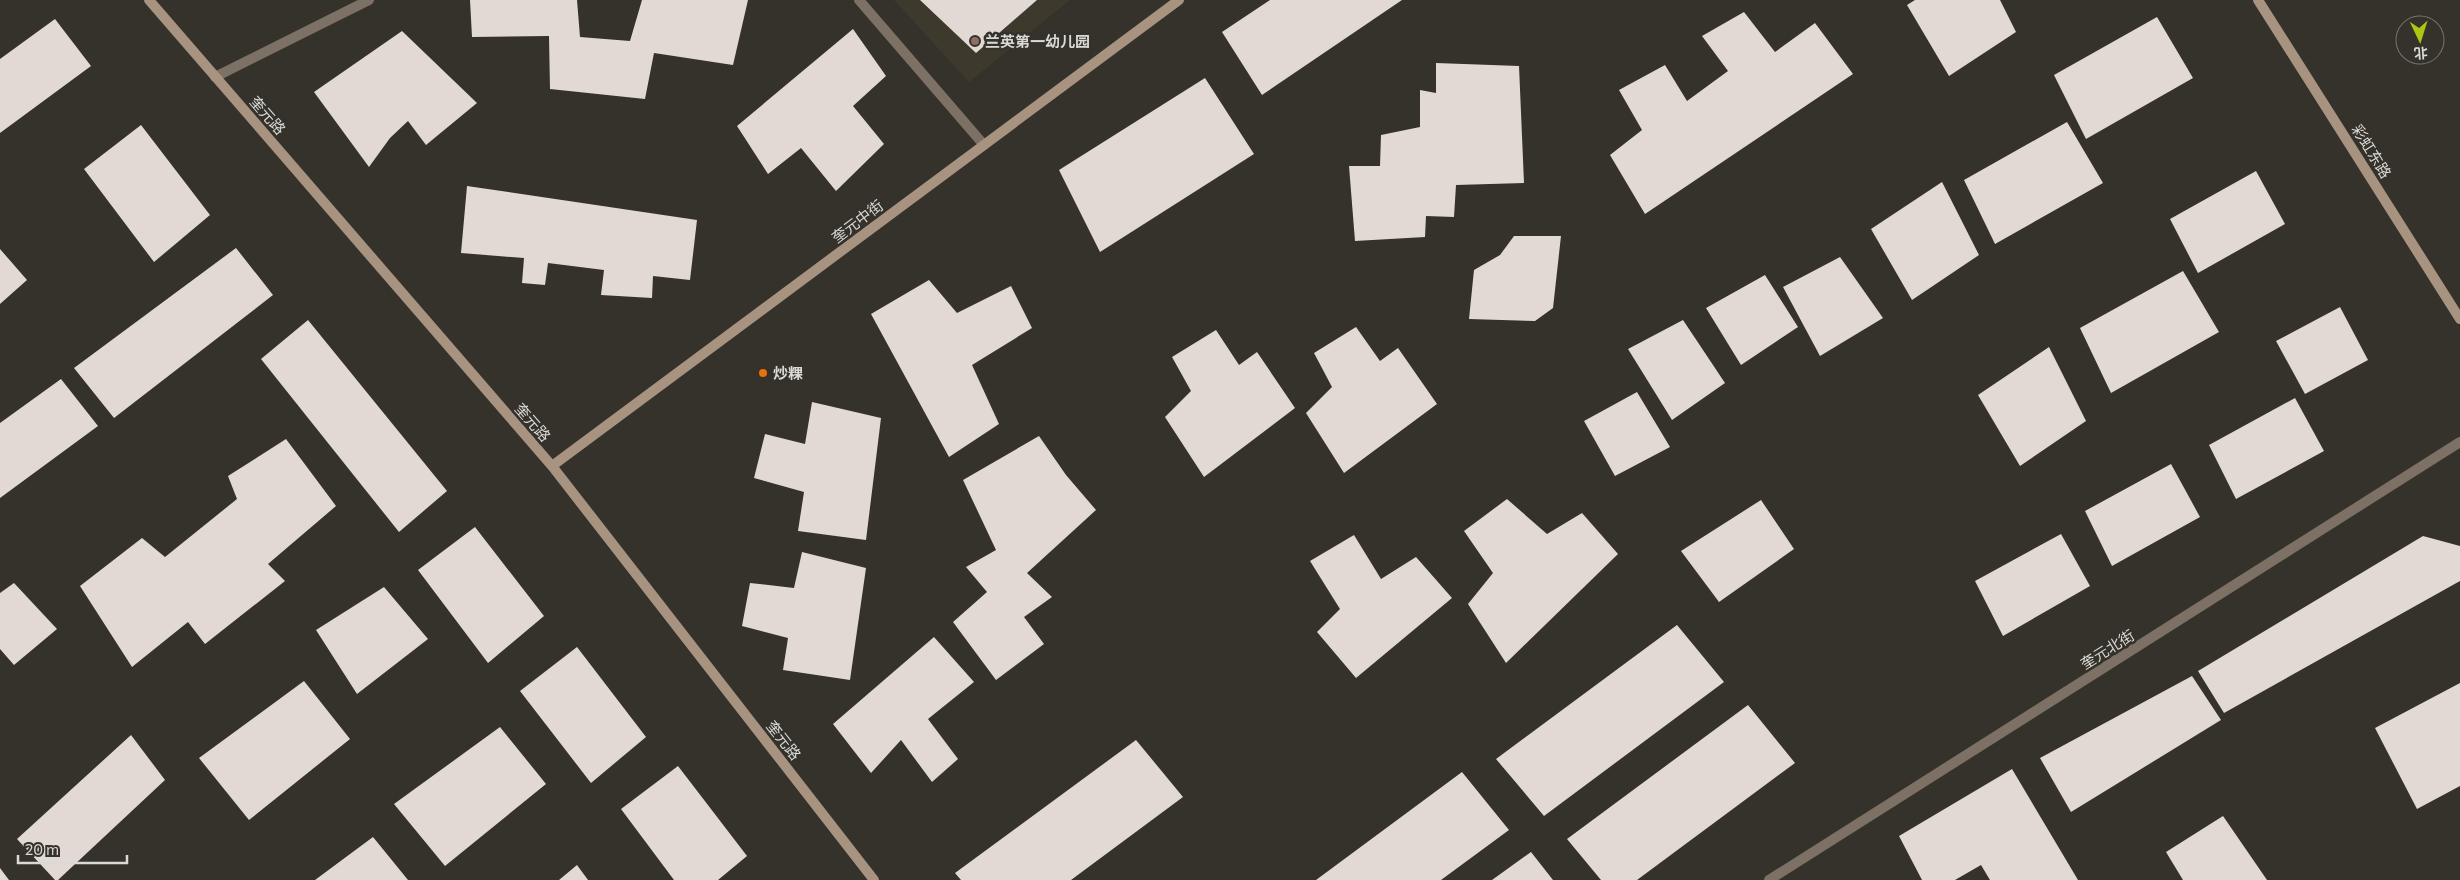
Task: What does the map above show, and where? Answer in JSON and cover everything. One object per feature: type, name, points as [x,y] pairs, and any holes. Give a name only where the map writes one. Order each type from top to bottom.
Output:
[{"type":"street","name":"奎元路","points":[[148,0],[552,466],[874,880]]},
{"type":"street","points":[[216,78],[369,0]]},
{"type":"street","points":[[859,0],[984,145]]},
{"type":"street","name":"奎元中街","points":[[552,466],[1180,0]]},
{"type":"street","name":"彩虹东路","points":[[2258,0],[2460,319]]},
{"type":"street","name":"奎元北街","points":[[1769,880],[2460,442]]},
{"type":"shaded area","name":"兰英第一幼儿园","points":[[894,0],[1070,0],[969,82]]},
{"type":"building","points":[[470,0],[577,0],[580,37],[630,41],[642,0],[748,0],[733,65],[654,53],[645,99],[550,89],[549,36],[472,37]]},
{"type":"building","points":[[920,0],[1037,0],[976,53]]},
{"type":"building","points":[[1270,0],[1402,0],[1262,95],[1222,32]]},
{"type":"building","points":[[1915,0],[2000,0],[2016,32],[1949,76],[1907,5]]},
{"type":"building","points":[[1744,12],[1775,52],[1815,23],[1853,74],[1645,214],[1610,155],[1642,130],[1619,90],[1665,65],[1687,101],[1728,71],[1702,36]]},
{"type":"building","points":[[2157,17],[2193,78],[2086,139],[2054,75]]},
{"type":"building","points":[[55,19],[91,66],[0,133],[0,59]]},
{"type":"building","points":[[853,29],[886,76],[853,106],[884,144],[836,191],[801,148],[768,174],[737,126]]},
{"type":"building","points":[[402,31],[477,103],[426,145],[408,121],[390,138],[369,167],[314,92]]},
{"type":"building","points":[[1436,63],[1519,66],[1524,183],[1456,185],[1454,217],[1426,216],[1425,237],[1355,241],[1349,166],[1380,166],[1381,135],[1420,127],[1420,90],[1436,93]]},
{"type":"building","points":[[1205,78],[1254,154],[1100,252],[1059,170]]},
{"type":"building","points":[[2067,122],[2103,183],[1995,244],[1964,180]]},
{"type":"building","points":[[141,125],[210,215],[154,262],[84,169]]},
{"type":"building","points":[[2256,171],[2285,224],[2198,273],[2170,219]]},
{"type":"building","points":[[1942,182],[1979,255],[1912,300],[1871,229]]},
{"type":"building","points":[[467,186],[697,220],[690,280],[653,276],[652,298],[601,295],[604,270],[548,263],[545,285],[522,283],[524,258],[461,253]]},
{"type":"building","points":[[1514,236],[1561,236],[1553,308],[1535,321],[1469,319],[1474,270],[1500,255]]},
{"type":"building","points":[[236,248],[273,295],[114,418],[74,368]]},
{"type":"building","points":[[0,249],[27,280],[0,304]]},
{"type":"building","points":[[1840,257],[1883,318],[1820,356],[1783,287]]},
{"type":"building","points":[[2183,271],[2219,332],[2111,393],[2080,328]]},
{"type":"building","points":[[1765,275],[1798,327],[1741,365],[1706,308]]},
{"type":"building","points":[[929,280],[957,313],[1011,286],[1032,328],[972,365],[999,424],[949,457],[871,314]]},
{"type":"building","points":[[2340,307],[2368,360],[2305,394],[2276,341]]},
{"type":"building","points":[[308,320],[447,491],[399,532],[261,359]]},
{"type":"building","points":[[1683,320],[1725,383],[1672,420],[1628,349]]},
{"type":"building","points":[[1356,327],[1380,361],[1398,348],[1437,404],[1344,473],[1306,413],[1332,387],[1314,353]]},
{"type":"building","points":[[1216,330],[1239,365],[1257,352],[1295,408],[1204,477],[1165,417],[1191,391],[1172,357]]},
{"type":"building","points":[[2049,347],[2086,421],[2020,466],[1978,395]]},
{"type":"building","points":[[61,379],[98,426],[0,498],[0,423]]},
{"type":"building","points":[[1637,392],[1670,447],[1615,476],[1584,421]]},
{"type":"building","points":[[2295,398],[2324,451],[2236,499],[2209,445]]},
{"type":"building","points":[[812,402],[881,418],[866,540],[798,531],[804,492],[754,478],[765,434],[805,444]]},
{"type":"building","points":[[1039,436],[1066,475],[1096,510],[1027,573],[1052,597],[1024,617],[1044,644],[996,680],[953,622],[987,592],[966,567],[996,550],[963,480]]},
{"type":"building","points":[[286,439],[336,506],[268,564],[285,581],[205,644],[188,622],[132,667],[80,586],[142,538],[165,557],[237,499],[228,476]]},
{"type":"building","points":[[2171,464],[2200,517],[2112,566],[2085,511]]},
{"type":"building","points":[[1507,499],[1547,534],[1582,513],[1618,554],[1506,663],[1468,604],[1493,573],[1464,531]]},
{"type":"building","points":[[1761,500],[1794,549],[1719,602],[1681,551]]},
{"type":"building","points":[[475,527],[544,616],[488,663],[418,570]]},
{"type":"building","points":[[2061,534],[2090,586],[2003,636],[1975,581]]},
{"type":"building","points":[[1354,535],[1381,579],[1416,557],[1452,598],[1356,678],[1317,632],[1340,609],[1310,561]]},
{"type":"building","points":[[2423,536],[2460,546],[2460,581],[2224,713],[2198,671]]},
{"type":"building","points":[[802,552],[866,568],[850,680],[783,670],[788,638],[742,626],[750,583],[794,588]]},
{"type":"building","points":[[14,583],[57,629],[14,665],[0,649],[0,593]]},
{"type":"building","points":[[384,587],[428,639],[357,694],[316,630]]},
{"type":"building","points":[[1677,625],[1724,682],[1544,816],[1496,759]]},
{"type":"building","points":[[934,637],[974,682],[928,719],[958,759],[932,782],[901,740],[871,773],[833,724]]},
{"type":"building","points":[[577,647],[646,737],[591,783],[520,691]]},
{"type":"building","points":[[2192,676],[2221,720],[2071,812],[2040,758]]},
{"type":"building","points":[[304,681],[350,739],[249,820],[199,758]]},
{"type":"building","points":[[2460,683],[2460,786],[2417,809],[2375,728]]},
{"type":"building","points":[[1748,705],[1795,763],[1637,880],[1601,880],[1567,839]]},
{"type":"building","points":[[500,727],[546,784],[445,866],[394,804]]},
{"type":"building","points":[[131,735],[165,780],[58,880],[55,880],[17,839]]},
{"type":"building","points":[[1136,740],[1183,797],[1071,880],[961,880],[955,873]]},
{"type":"building","points":[[678,766],[747,856],[718,880],[674,880],[621,809]]},
{"type":"building","points":[[2012,769],[2078,880],[1990,880],[1981,865],[1955,880],[1922,880],[1899,836]]},
{"type":"building","points":[[1462,772],[1509,830],[1441,880],[1316,880]]},
{"type":"building","points":[[2223,816],[2267,880],[2183,880],[2166,852]]},
{"type":"building","points":[[373,837],[408,880],[315,880]]},
{"type":"building","points":[[1531,852],[1553,880],[1492,880]]},
{"type":"building","points":[[577,865],[588,880],[559,880]]},
{"type":"building","points":[[0,868],[9,880],[0,880]]},
{"type":"place","name":"兰英第一幼儿园","points":[[975,41]]},
{"type":"place","name":"炒粿","points":[[763,373]]}]
